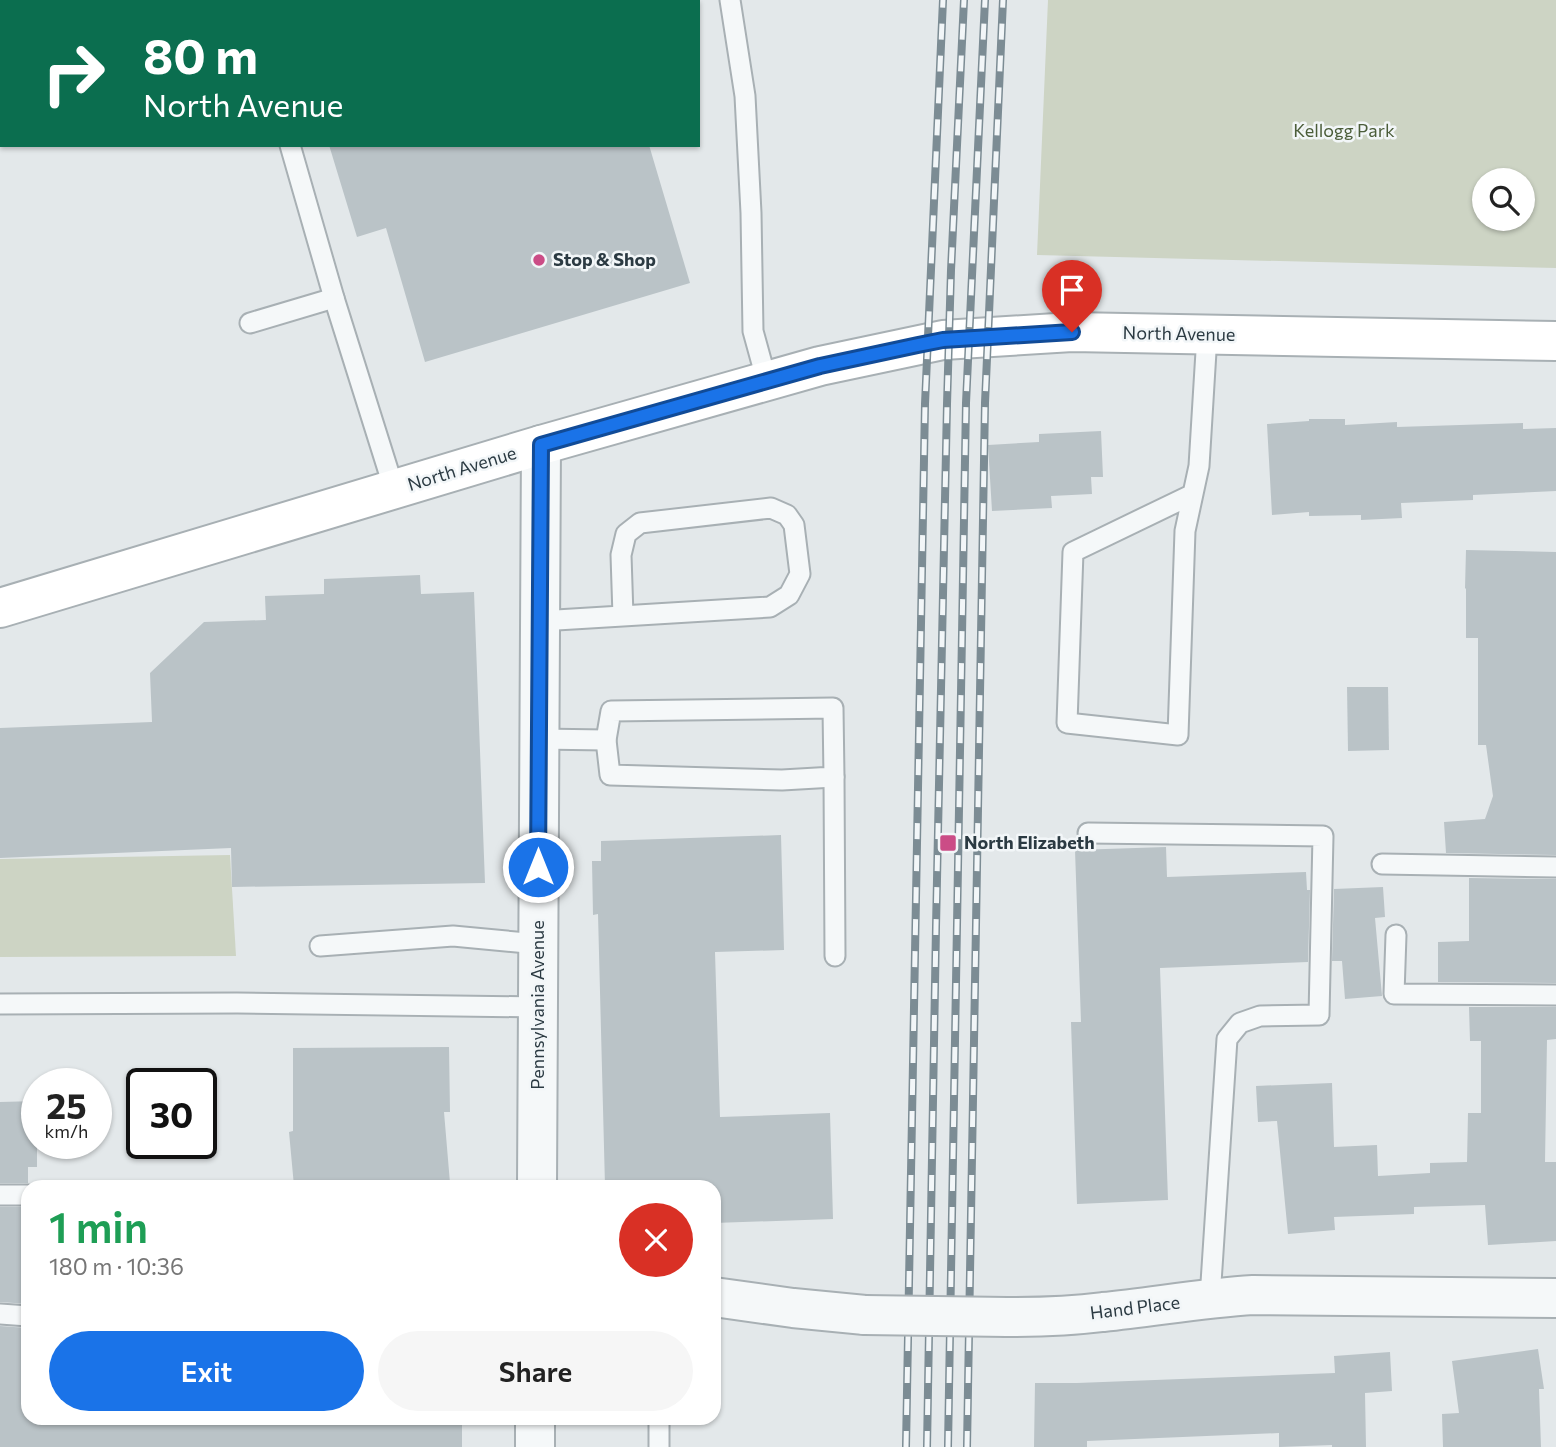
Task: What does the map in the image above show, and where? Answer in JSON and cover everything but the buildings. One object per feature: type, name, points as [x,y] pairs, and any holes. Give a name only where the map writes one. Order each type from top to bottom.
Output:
[{"type":"main road","name":"North Avenue","points":[[0,608],[541,445],[820,366],[943,340],[1072,332],[1556,341]]},
{"type":"street","name":"Pennsylvania Avenue","points":[[537,1180],[541,445]]},
{"type":"street","name":"Hand Place","points":[[721,1298],[865,1315],[1007,1317],[1105,1312],[1253,1295],[1556,1298]]},
{"type":"street","points":[[535,1425],[535,1447]]},
{"type":"lane","points":[[730,0],[745,96],[753,331],[766,382]]},
{"type":"lane","points":[[291,147],[334,298],[394,489]]},
{"type":"lane","points":[[250,323],[334,298]]},
{"type":"lane","points":[[1193,494],[1073,552],[1067,723],[1178,735],[1185,531],[1193,494],[1199,466],[1207,335]]},
{"type":"lane","points":[[540,621],[623,616],[770,607],[789,595],[800,574],[794,525],[787,515],[771,508],[640,523],[626,534],[621,555],[623,616]]},
{"type":"lane","points":[[834,777],[782,780],[610,775],[606,740],[611,711],[833,708],[834,777],[835,956]]},
{"type":"lane","points":[[539,739],[606,740]]},
{"type":"lane","points":[[1088,833],[1323,835],[1319,1015],[1260,1016],[1240,1023],[1227,1038],[1210,1298]]},
{"type":"lane","points":[[1382,864],[1556,867]]},
{"type":"lane","points":[[1396,935],[1394,994],[1556,995]]},
{"type":"lane","points":[[320,946],[453,936],[538,944]]},
{"type":"lane","points":[[0,1003],[538,1007]]},
{"type":"lane","points":[[0,1195],[21,1195]]},
{"type":"lane","points":[[0,1314],[21,1316]]},
{"type":"lane","points":[[659,1425],[659,1447]]},
{"type":"green space","name":"Kellogg Park","points":[[1048,0],[1556,0],[1556,268],[1037,255]]},
{"type":"green space","points":[[230,855],[236,956],[0,957],[0,859]]},
{"type":"railway","points":[[906,1447],[925,404],[943,0]]},
{"type":"railway","points":[[927,1447],[947,404],[964,0]]},
{"type":"railway","points":[[948,1447],[966,403],[985,0]]},
{"type":"railway","points":[[967,1447],[985,403],[1003,0]]},
{"type":"place","name":"Stop & Shop","points":[[539,260]]},
{"type":"place","name":"North Elizabeth","points":[[948,843]]},
{"type":"route","points":[[538,867],[541,445],[820,366],[918,345],[943,340],[1072,332]]}]
